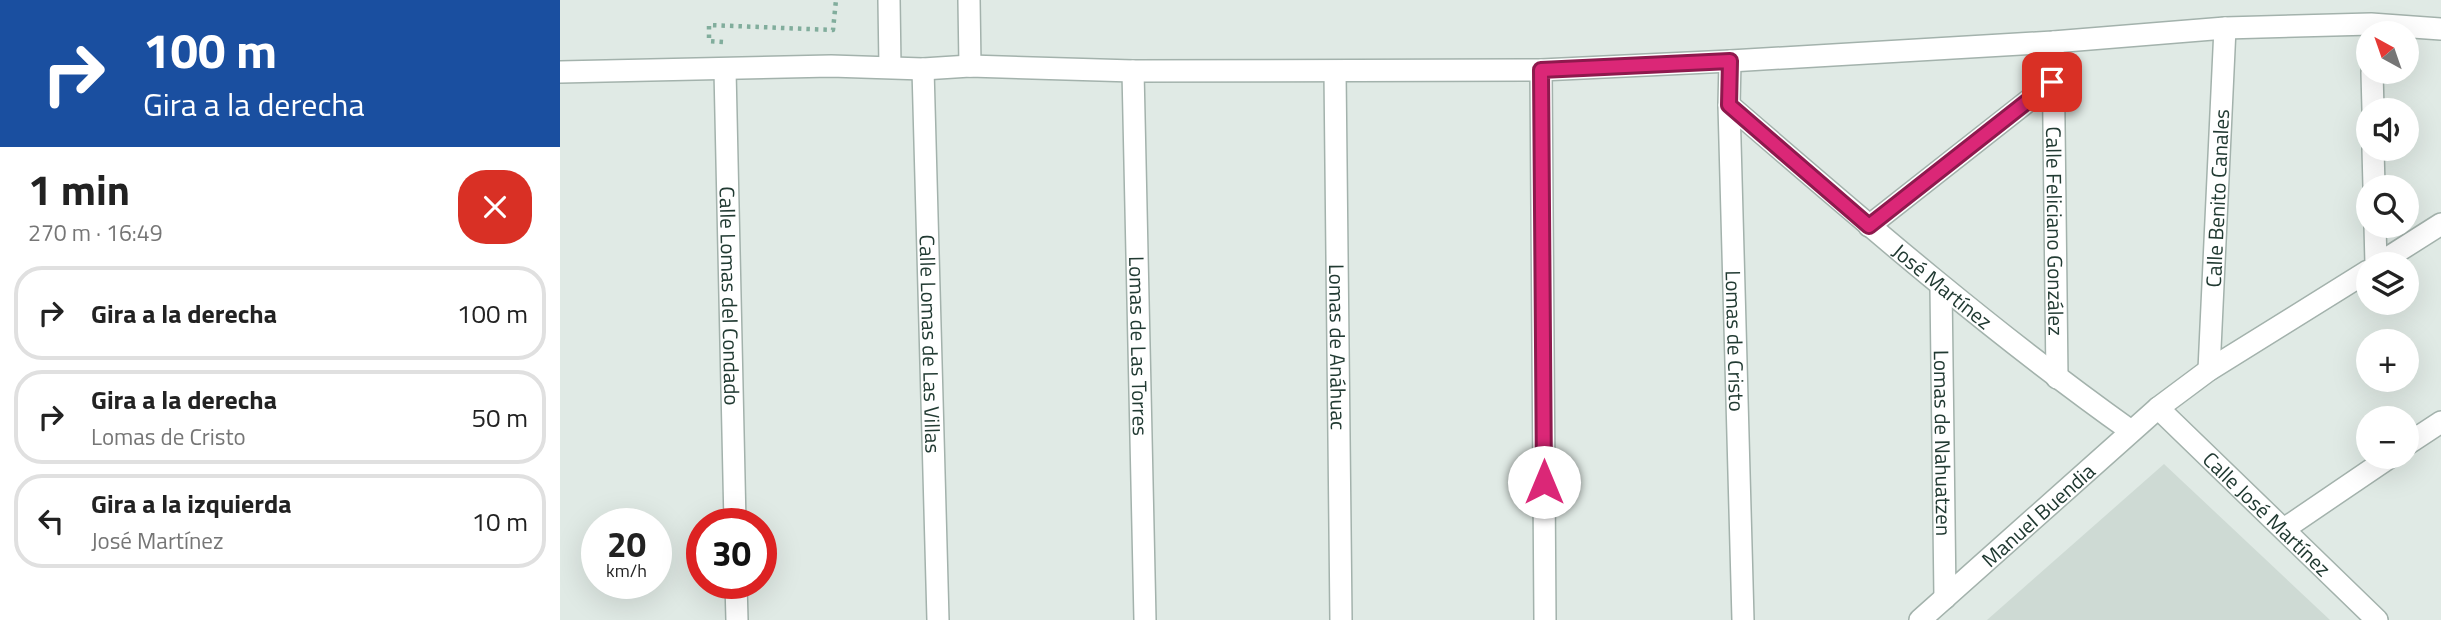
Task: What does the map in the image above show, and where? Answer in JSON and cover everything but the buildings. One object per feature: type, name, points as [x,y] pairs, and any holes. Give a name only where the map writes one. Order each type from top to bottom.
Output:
[{"type":"street","points":[[889,0],[890,67]]},
{"type":"street","points":[[969,0],[970,66]]},
{"type":"street","points":[[560,72],[831,66],[923,69],[970,66],[1133,71],[1541,70],[2053,42],[2225,27],[2356,29]]},
{"type":"street","name":"Calle Benito Canales","points":[[2209,370],[2225,27]]},
{"type":"street","points":[[2419,29],[2441,29]]},
{"type":"street","name":"Calle Feliciano González","points":[[2053,42],[2057,378]]},
{"type":"street","name":"Lomas de Cristo","points":[[1730,61],[1743,620]]},
{"type":"street","name":"Calle Lomas de Las Villas","points":[[923,69],[938,620]]},
{"type":"street","name":"Calle Lomas del Condado","points":[[725,70],[735,508]]},
{"type":"street","points":[[1541,70],[1545,620]]},
{"type":"street","name":"Lomas de Las Torres","points":[[1133,71],[1145,620]]},
{"type":"street","name":"Lomas de Anáhuac","points":[[1335,72],[1341,620]]},
{"type":"street","points":[[1869,226],[2052,82]]},
{"type":"street","name":"José Martínez","points":[[1729,105],[1941,287],[2057,378],[2131,431]]},
{"type":"street","points":[[2396,252],[2441,224]]},
{"type":"street","name":"Manuel Buendia","points":[[1920,620],[2158,408],[2209,370],[2356,278]]},
{"type":"street","name":"Lomas de Nahuatzen","points":[[1941,287],[1945,598]]},
{"type":"street","name":"Calle José Martínez","points":[[2158,408],[2377,620]]},
{"type":"street","points":[[2419,436],[2441,422]]},
{"type":"street","points":[[2284,529],[2372,469]]},
{"type":"street","points":[[736,599],[737,620]]},
{"type":"path","points":[[736,43],[709,41],[709,25],[833,30],[836,0]]},
{"type":"shaded area","points":[[2164,464],[2330,620],[1987,620]]},
{"type":"route","points":[[1544,482],[1541,70],[1730,61],[1729,105],[1869,226],[2052,82]]}]
